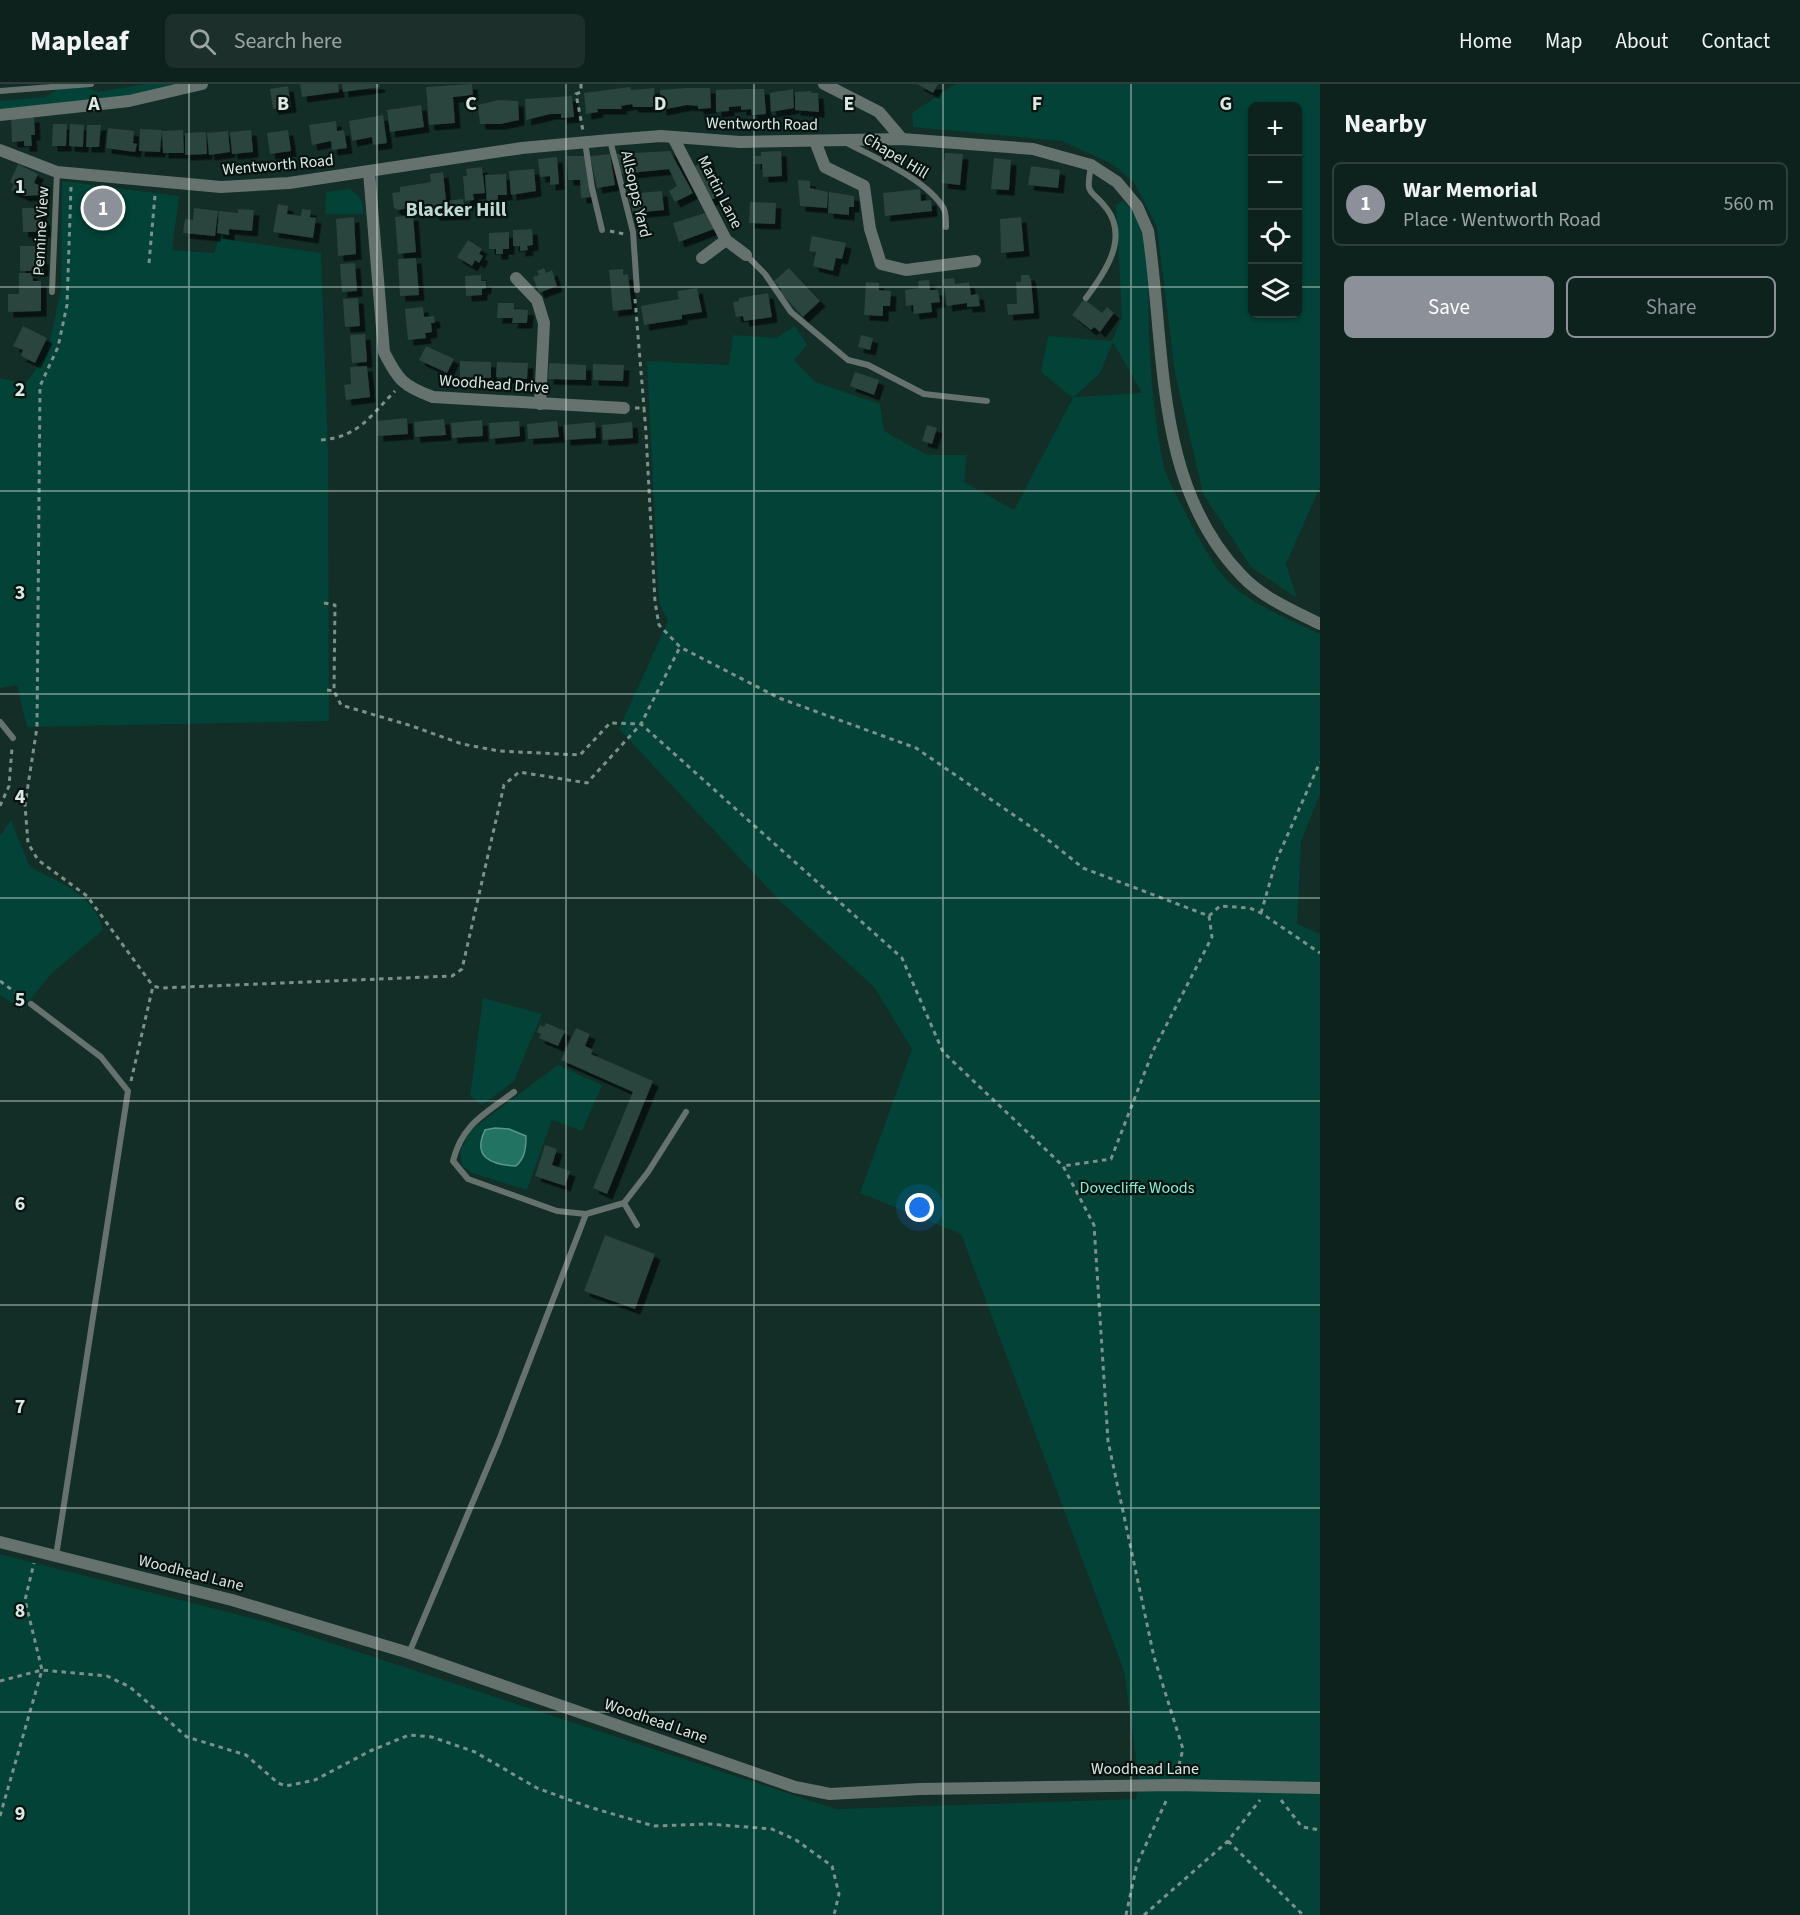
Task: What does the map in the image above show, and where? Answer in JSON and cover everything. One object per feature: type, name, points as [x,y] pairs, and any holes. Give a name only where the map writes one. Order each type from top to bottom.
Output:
[{"type":"street","points":[[0,115],[129,101],[202,84]]},
{"type":"street","points":[[824,84],[879,111],[902,139]]},
{"type":"street","name":"Wentworth Road","points":[[0,150],[57,172],[221,187],[289,183],[522,148],[673,137],[740,142],[902,139],[1033,149],[1091,165],[1117,182],[1137,206],[1148,231],[1168,422],[1180,468],[1209,534],[1243,577],[1258,590],[1320,624]]},
{"type":"street","name":"Martin Lane","points":[[673,137],[726,240],[746,255]]},
{"type":"street","points":[[815,141],[825,167],[864,186],[870,229],[881,264],[906,270],[975,261]]},
{"type":"street","points":[[369,172],[384,352],[397,378],[403,383]]},
{"type":"street","points":[[702,258],[726,240]]},
{"type":"street","points":[[516,278],[537,300],[543,323],[540,404]]},
{"type":"street","name":"Woodhead Drive","points":[[403,383],[409,389],[433,397],[624,408]]},
{"type":"street","name":"Woodhead Lane","points":[[0,1542],[232,1600],[409,1653],[795,1787],[830,1794],[920,1789],[1174,1785],[1320,1788]]},
{"type":"lane","points":[[0,91],[91,84]]},
{"type":"lane","name":"Allsopps Yard","points":[[610,140],[633,232],[638,290]]},
{"type":"lane","name":"Chapel Hill","points":[[844,141],[909,176],[945,210],[946,228]]},
{"type":"lane","points":[[585,142],[592,188],[602,230]]},
{"type":"lane","points":[[1086,298],[1105,272],[1114,247],[1116,229],[1109,211],[1092,196],[1087,186],[1091,165]]},
{"type":"lane","name":"Pennine View","points":[[52,292],[57,172]]},
{"type":"lane","points":[[746,255],[765,274],[791,312],[848,360],[868,365],[924,394],[987,401]]},
{"type":"lane","points":[[0,722],[13,738]]},
{"type":"lane","points":[[31,1004],[100,1057],[128,1091],[56,1556]]},
{"type":"lane","points":[[514,1092],[476,1120],[458,1140],[453,1161],[468,1179],[557,1211],[586,1214],[624,1203],[686,1112]]},
{"type":"lane","points":[[624,1203],[637,1225]]},
{"type":"lane","points":[[409,1653],[499,1440],[586,1214]]},
{"type":"path","points":[[581,84],[581,92],[576,94],[585,142]]},
{"type":"path","points":[[71,174],[67,305],[58,347],[40,386],[37,727],[25,805],[28,843],[38,860],[69,880],[87,896],[153,986],[161,988],[452,976],[462,969],[504,785],[519,772],[587,783],[641,724],[680,647]]},
{"type":"path","points":[[149,263],[158,181]]},
{"type":"path","points":[[637,326],[655,602],[660,625],[680,647],[779,698],[916,748],[1036,831],[1083,868],[1209,915]]},
{"type":"path","points":[[321,440],[341,438],[357,429],[403,383]]},
{"type":"path","points":[[624,408],[644,408]]},
{"type":"path","points":[[324,603],[335,605],[334,691],[340,705],[412,726],[462,744],[499,751],[580,755],[610,723],[641,724],[902,958],[943,1052],[1063,1166],[1094,1225],[1108,1441],[1154,1657],[1183,1749],[1174,1785],[1137,1864],[1126,1915]]},
{"type":"path","points":[[327,690],[334,691]]},
{"type":"path","points":[[0,806],[9,786],[13,738]]},
{"type":"path","points":[[1261,913],[1276,861],[1320,762]]},
{"type":"path","points":[[1209,915],[1220,906],[1250,908],[1320,953]]},
{"type":"path","points":[[1063,1166],[1111,1159],[1153,1051],[1212,936],[1209,915]]},
{"type":"path","points":[[0,981],[31,1004]]},
{"type":"path","points":[[128,1091],[135,1072],[153,986]]},
{"type":"path","points":[[0,1816],[42,1670],[25,1600],[37,1551]]},
{"type":"path","points":[[0,1681],[42,1670],[108,1676],[130,1687],[187,1737],[246,1755],[278,1783],[286,1786],[315,1780],[409,1735],[432,1737],[475,1752],[537,1788],[589,1807],[654,1826],[709,1824],[772,1829],[796,1839],[832,1866],[838,1894],[834,1915]]},
{"type":"path","points":[[1144,1915],[1228,1841],[1270,1787],[1302,1827],[1320,1830]]},
{"type":"path","points":[[1228,1841],[1303,1915]]},
{"type":"green space","points":[[146,84],[181,84],[129,97],[0,109],[0,101],[45,97],[58,89],[87,87],[98,92]]},
{"type":"green space","points":[[955,84],[1320,84],[1320,487],[1286,564],[1297,598],[1251,567],[1203,494],[1175,373],[1157,227],[1134,182],[1110,163],[1062,141],[913,127],[912,113]]},
{"type":"green space","points":[[62,181],[179,196],[172,250],[214,253],[219,238],[321,253],[328,452],[329,721],[27,727],[17,685],[0,688],[0,378],[25,384],[47,354],[61,290]]},
{"type":"green space","points":[[349,189],[361,199],[363,214],[325,214],[326,192]]},
{"type":"green space","name":"Dovecliffe Woods","points":[[1123,201],[1133,212],[1145,245],[1154,402],[1164,467],[1173,487],[1207,553],[1230,583],[1253,601],[1320,634],[1320,794],[1301,841],[1297,924],[1320,934],[1320,1915],[0,1915],[0,1554],[267,1622],[836,1809],[1136,1799],[1139,1780],[1124,1671],[961,1234],[860,1193],[912,1049],[874,987],[778,899],[619,729],[668,621],[659,603],[647,361],[729,365],[733,335],[776,338],[795,326],[807,345],[794,360],[815,382],[880,404],[884,431],[927,455],[967,455],[964,482],[1014,510],[1073,398],[1041,372],[1048,336],[1112,341],[1122,317],[1116,205]],"holes":[[[1113,342],[1142,393],[1074,397],[1100,373]]]},
{"type":"green space","points":[[11,820],[30,867],[84,898],[92,907],[103,930],[51,974],[22,1010],[0,995],[0,836]]},
{"type":"green space","points":[[483,998],[542,1014],[514,1081],[482,1105],[470,1096]]},
{"type":"green space","points":[[558,1065],[602,1085],[582,1131],[552,1120],[527,1190],[472,1173],[462,1166],[460,1151],[471,1130]]},
{"type":"shaded area","points":[[509,1129],[526,1136],[524,1152],[516,1166],[499,1164],[486,1158],[483,1153],[481,1147],[485,1130]]},
{"type":"building","points":[[300,84],[338,84],[339,92],[302,97]]},
{"type":"building","points":[[342,84],[379,84],[380,87],[343,92]]},
{"type":"building","points":[[472,84],[473,95],[453,97],[455,123],[429,125],[426,87]]},
{"type":"building","points":[[917,84],[938,84],[933,93]]},
{"type":"building","points":[[288,86],[291,107],[273,109],[270,89]]},
{"type":"building","points":[[630,87],[631,90],[654,88],[656,107],[633,107],[632,104],[621,106],[622,109],[597,109],[598,112],[586,114],[584,93]]},
{"type":"building","points":[[710,88],[711,108],[698,109],[698,106],[687,105],[661,110],[660,90]]},
{"type":"building","points":[[764,89],[766,114],[752,115],[751,109],[741,110],[741,106],[729,107],[729,111],[716,112],[716,90]]},
{"type":"building","points":[[793,89],[794,108],[771,112],[770,93]]},
{"type":"building","points":[[811,91],[811,93],[818,93],[819,112],[795,110],[795,92]]},
{"type":"building","points":[[572,96],[574,117],[561,118],[561,114],[550,114],[526,120],[525,99]]},
{"type":"building","points":[[498,100],[518,101],[519,120],[500,124],[480,124],[478,105]]},
{"type":"building","points":[[421,105],[424,127],[390,132],[387,110]]},
{"type":"building","points":[[383,115],[387,143],[373,145],[372,137],[352,141],[349,121]]},
{"type":"building","points":[[34,117],[35,135],[31,135],[32,146],[24,146],[24,141],[12,142],[11,118]]},
{"type":"building","points":[[336,121],[337,131],[344,130],[347,148],[332,150],[331,141],[312,145],[309,125]]},
{"type":"building","points":[[53,124],[67,124],[66,146],[52,146]]},
{"type":"building","points":[[70,124],[84,125],[83,147],[69,146]]},
{"type":"building","points":[[87,125],[101,125],[99,147],[86,147]]},
{"type":"building","points":[[108,128],[134,131],[133,143],[137,144],[135,152],[106,148]]},
{"type":"building","points":[[140,129],[162,130],[160,152],[139,151]]},
{"type":"building","points":[[183,130],[184,153],[163,153],[162,131]]},
{"type":"building","points":[[251,130],[253,152],[232,154],[230,132]]},
{"type":"building","points":[[288,130],[291,151],[270,154],[267,133]]},
{"type":"building","points":[[228,131],[230,152],[209,155],[207,133]]},
{"type":"building","points":[[206,132],[207,154],[185,155],[185,133]]},
{"type":"building","points":[[670,151],[693,193],[675,202],[669,191],[677,186],[669,169],[621,174],[616,154]]},
{"type":"building","points":[[781,151],[782,176],[763,177],[762,164],[755,164],[755,156],[761,156],[761,152]]},
{"type":"building","points":[[945,153],[963,154],[960,185],[942,183]]},
{"type":"building","points":[[610,154],[615,185],[597,188],[590,156]]},
{"type":"building","points":[[567,156],[585,156],[592,197],[581,198],[580,180],[568,180]]},
{"type":"building","points":[[557,157],[559,184],[550,185],[550,176],[540,177],[538,159]]},
{"type":"building","points":[[994,158],[1011,160],[1009,190],[991,189]]},
{"type":"building","points":[[709,160],[711,185],[717,197],[709,201],[693,167]]},
{"type":"building","points":[[18,164],[38,174],[34,183],[43,187],[39,195],[25,196],[11,190],[14,184],[10,182]]},
{"type":"building","points":[[1031,166],[1060,170],[1058,188],[1028,185]]},
{"type":"building","points":[[482,167],[485,193],[473,194],[474,200],[465,201],[463,176],[467,176],[466,169]]},
{"type":"building","points":[[534,169],[536,191],[511,195],[509,171]]},
{"type":"building","points":[[443,172],[446,201],[463,199],[465,214],[434,215],[433,210],[427,211],[426,205],[398,210],[394,208],[392,193],[400,192],[400,187],[431,182],[430,174]]},
{"type":"building","points":[[506,174],[507,195],[498,195],[498,203],[487,203],[485,175]]},
{"type":"building","points":[[798,180],[810,181],[810,188],[828,192],[827,208],[800,206]]},
{"type":"building","points":[[920,189],[921,201],[931,200],[932,211],[885,216],[883,193]]},
{"type":"building","points":[[662,191],[664,210],[633,213],[628,194]]},
{"type":"building","points":[[829,192],[854,196],[854,207],[849,207],[849,215],[828,213]]},
{"type":"building","points":[[750,202],[776,203],[775,224],[749,223]]},
{"type":"building","points":[[278,204],[288,206],[287,214],[301,216],[302,209],[311,210],[310,217],[316,218],[313,238],[273,232]]},
{"type":"building","points":[[22,208],[41,208],[41,220],[45,220],[45,232],[23,232]]},
{"type":"building","points":[[194,208],[218,211],[215,236],[183,233],[185,219],[193,220]]},
{"type":"building","points":[[238,209],[254,210],[252,231],[229,229],[229,235],[217,233],[219,211],[238,213]]},
{"type":"building","points":[[705,213],[714,229],[679,242],[673,223]]},
{"type":"building","points":[[413,215],[416,252],[398,254],[395,217]]},
{"type":"building","points":[[354,217],[356,254],[338,256],[336,219]]},
{"type":"building","points":[[1021,217],[1024,251],[1001,253],[1000,219]]},
{"type":"building","points":[[532,229],[533,245],[527,246],[528,250],[520,251],[520,246],[513,246],[513,230]]},
{"type":"building","points":[[509,232],[509,249],[503,249],[503,254],[496,254],[496,249],[489,249],[489,233]]},
{"type":"building","points":[[812,236],[846,243],[842,259],[836,258],[833,271],[813,266],[816,252],[809,251]]},
{"type":"building","points":[[468,240],[482,249],[479,254],[483,256],[479,263],[475,260],[472,266],[457,257]]},
{"type":"building","points":[[20,246],[39,246],[39,259],[43,259],[43,271],[20,271]]},
{"type":"building","points":[[416,258],[419,295],[400,296],[398,259]]},
{"type":"building","points":[[355,263],[357,291],[342,292],[340,264]]},
{"type":"building","points":[[544,268],[546,273],[552,270],[557,286],[539,293],[533,277],[539,275],[537,271]]},
{"type":"building","points":[[789,268],[820,301],[803,317],[780,292],[781,289],[774,281]]},
{"type":"building","points":[[623,269],[623,275],[628,274],[632,309],[613,311],[609,270]]},
{"type":"building","points":[[19,273],[32,273],[33,281],[41,281],[41,311],[8,312],[8,294],[19,294]]},
{"type":"building","points":[[481,275],[481,281],[486,281],[486,288],[482,289],[482,295],[466,296],[465,276]]},
{"type":"building","points":[[1021,275],[1029,275],[1031,280],[1034,313],[1008,315],[1007,304],[1017,304],[1016,282],[1021,282]]},
{"type":"building","points":[[954,278],[955,284],[969,282],[971,295],[978,294],[980,306],[967,307],[967,303],[947,306],[943,279]]},
{"type":"building","points":[[929,280],[930,290],[938,290],[940,302],[931,303],[932,312],[914,314],[913,305],[906,306],[905,290],[919,288],[918,281]]},
{"type":"building","points":[[866,282],[879,283],[879,290],[891,291],[890,306],[883,306],[883,316],[864,315]]},
{"type":"building","points":[[697,288],[702,312],[682,315],[682,319],[644,325],[641,306],[679,299],[677,291]]},
{"type":"building","points":[[768,293],[772,317],[744,321],[743,316],[736,317],[733,302],[739,301],[739,298]]},
{"type":"building","points":[[358,298],[360,326],[345,327],[343,299]]},
{"type":"building","points":[[1084,299],[1102,313],[1107,307],[1114,313],[1100,332],[1094,327],[1091,330],[1072,315]]},
{"type":"building","points":[[498,303],[514,303],[514,309],[528,310],[527,323],[512,323],[513,318],[497,318]]},
{"type":"building","points":[[423,307],[424,317],[434,316],[435,323],[431,323],[432,332],[425,333],[426,338],[408,340],[405,309]]},
{"type":"building","points":[[23,326],[47,338],[35,363],[21,356],[23,350],[13,346]]},
{"type":"building","points":[[365,334],[367,362],[352,363],[350,335]]},
{"type":"building","points":[[861,335],[873,338],[870,350],[858,347]]},
{"type":"building","points":[[426,346],[454,359],[447,373],[419,360]]},
{"type":"building","points":[[460,361],[491,362],[491,378],[460,377]]},
{"type":"building","points":[[497,362],[528,363],[527,379],[496,377]]},
{"type":"building","points":[[549,363],[586,365],[586,380],[548,379]]},
{"type":"building","points":[[593,364],[624,365],[623,381],[593,380]]},
{"type":"building","points":[[367,366],[370,397],[346,400],[344,385],[351,384],[350,367]]},
{"type":"building","points":[[855,372],[879,380],[874,395],[850,386]]},
{"type":"building","points":[[407,418],[408,434],[378,436],[377,421]]},
{"type":"building","points":[[444,419],[446,435],[415,437],[414,422]]},
{"type":"building","points":[[482,420],[483,436],[452,438],[451,423]]},
{"type":"building","points":[[519,421],[520,436],[490,439],[489,423]]},
{"type":"building","points":[[557,421],[559,437],[528,439],[527,424]]},
{"type":"building","points":[[595,422],[596,438],[565,440],[564,425]]},
{"type":"building","points":[[632,422],[633,438],[603,440],[602,425]]},
{"type":"building","points":[[927,425],[937,428],[932,444],[922,441]]},
{"type":"building","points":[[546,1023],[565,1031],[558,1046],[539,1038],[541,1034],[537,1032],[540,1025],[544,1027]]},
{"type":"building","points":[[576,1028],[590,1034],[585,1046],[593,1050],[591,1054],[653,1081],[607,1194],[593,1188],[633,1092],[561,1060]]},
{"type":"building","points":[[545,1145],[557,1149],[552,1165],[570,1171],[565,1186],[535,1176]]},
{"type":"building","points":[[605,1235],[655,1254],[635,1309],[584,1291]]},
{"type":"place","name":"War Memorial","points":[[103,208]]},
{"type":"district","name":"Blacker Hill","points":[[456,210]]}]
